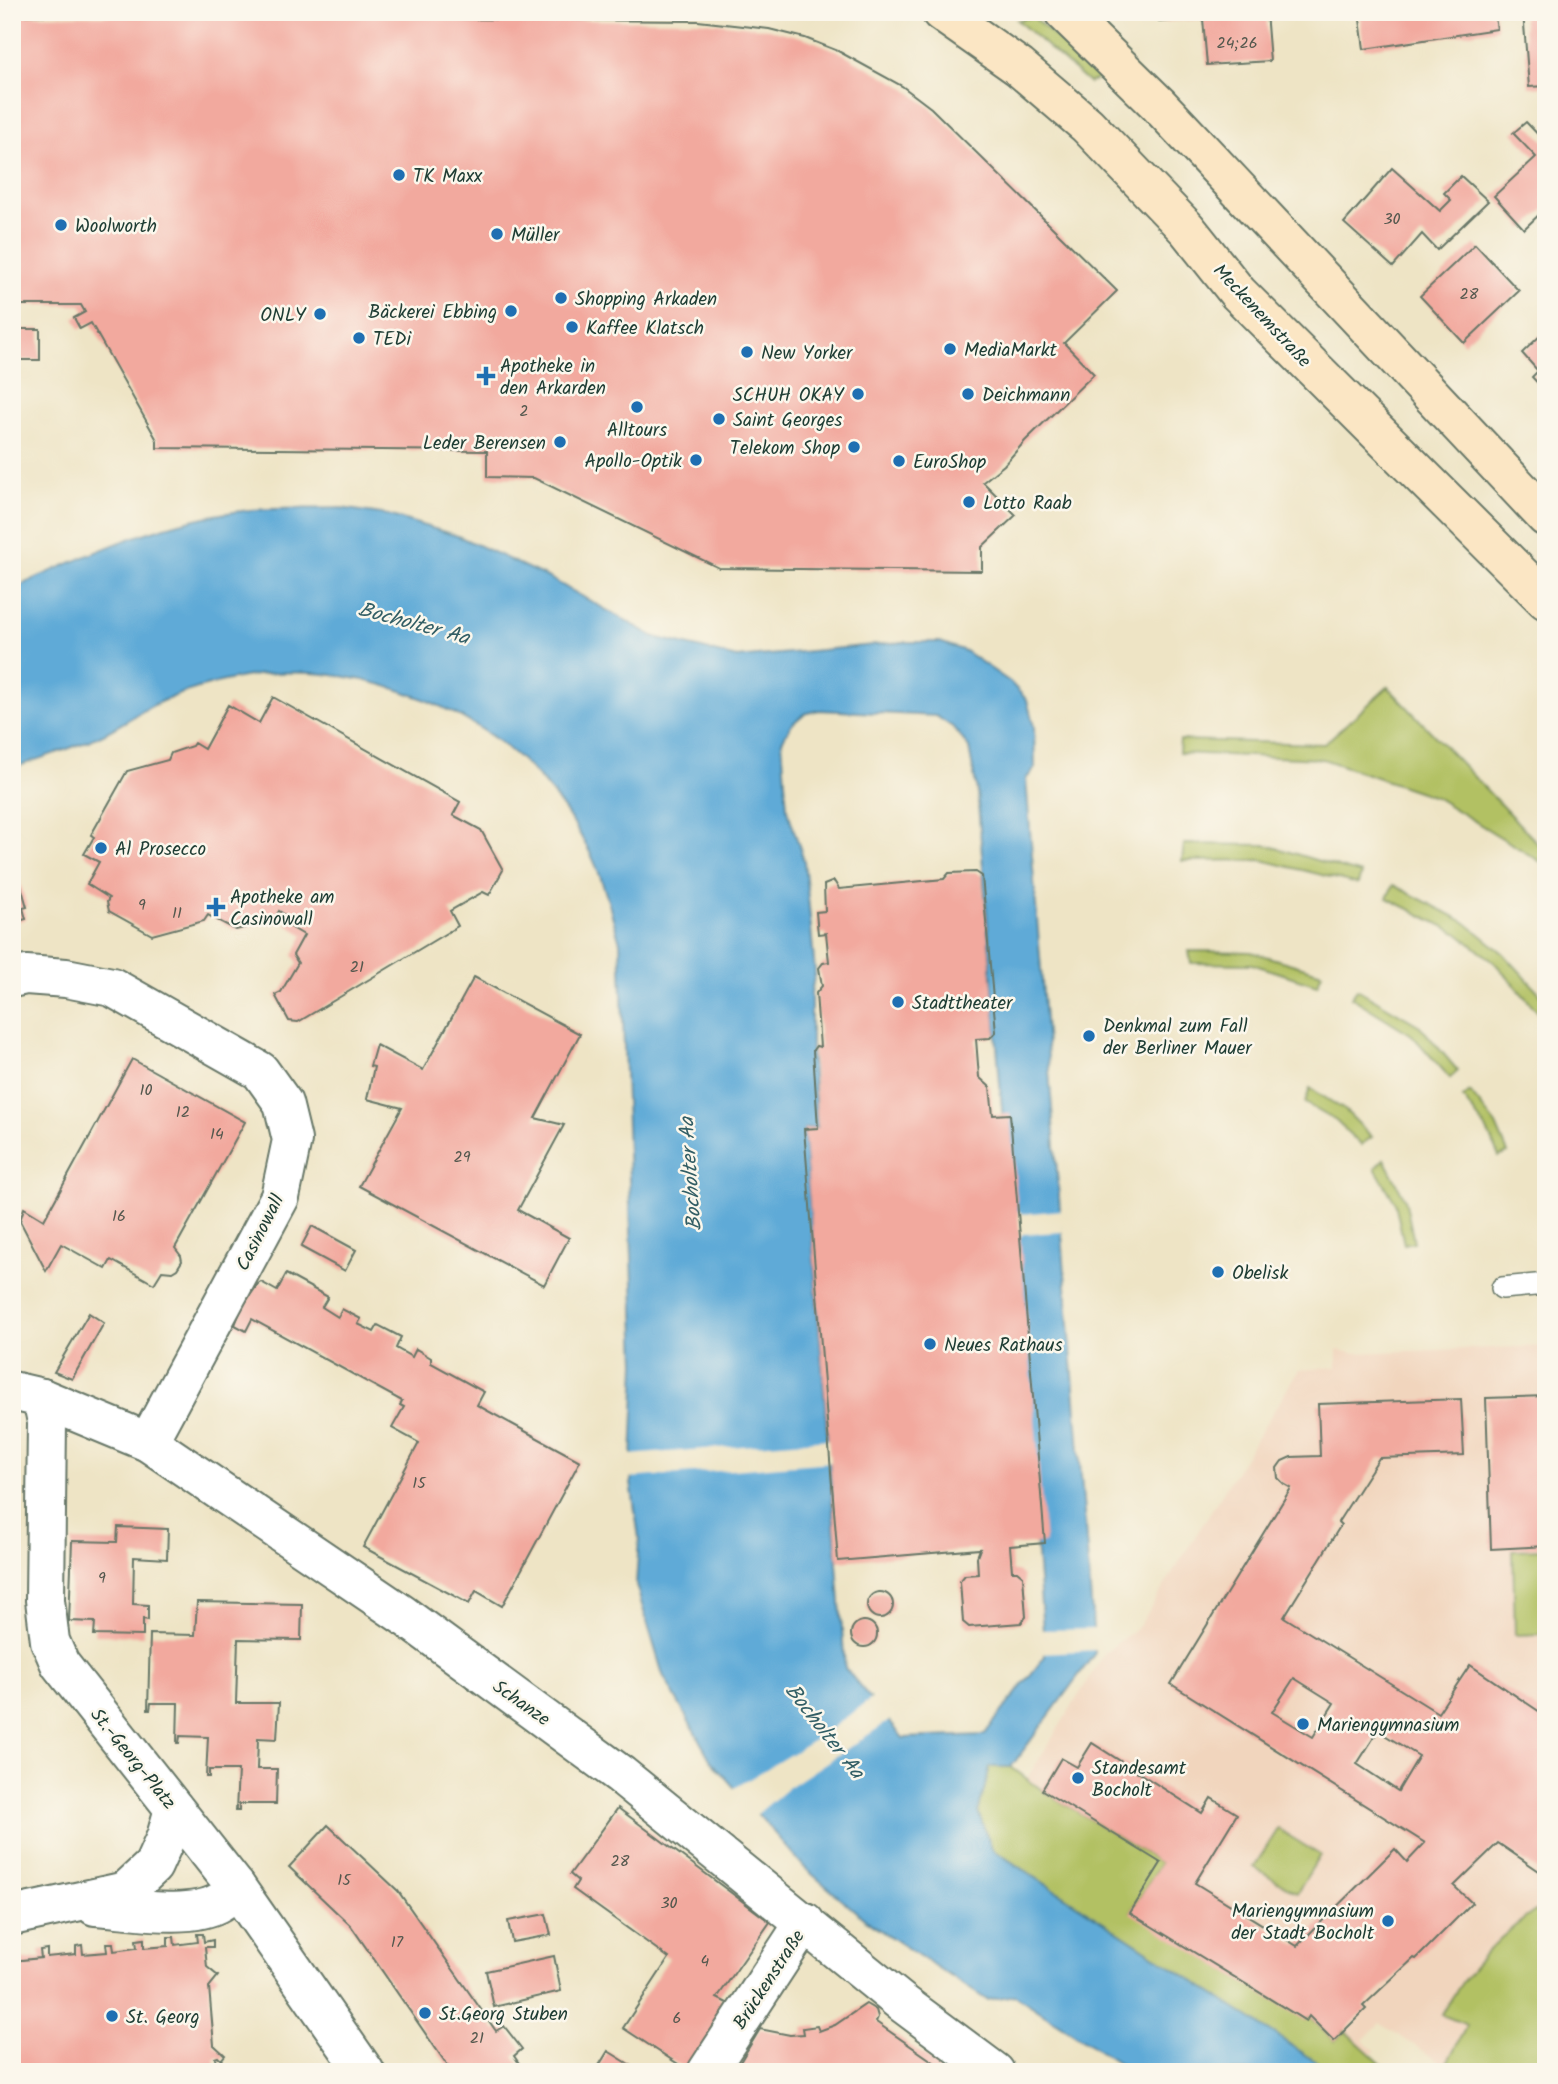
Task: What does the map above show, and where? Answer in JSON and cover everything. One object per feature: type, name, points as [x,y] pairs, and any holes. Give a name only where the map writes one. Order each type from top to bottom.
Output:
[{"type":"main road","name":"Meckenemstraße","points":[[941,12],[1019,67],[1087,125],[1187,229],[1238,293],[1546,600]]},
{"type":"main road","points":[[1064,12],[1158,104],[1546,517]]},
{"type":"street","name":"Casinowall","points":[[12,978],[26,975],[66,978],[111,987],[260,1071],[283,1103],[292,1140],[280,1197],[148,1443]]},
{"type":"street","name":"Schanze","points":[[27,1394],[148,1443],[403,1615],[562,1730],[805,1922],[901,2002],[995,2072]]},
{"type":"street","name":"St.-Georg-Platz","points":[[27,1394],[47,1422],[45,1600],[50,1641],[60,1664],[236,1887],[365,2072]]},
{"type":"street","points":[[12,1916],[126,1891],[153,1866],[166,1837],[174,1809]]},
{"type":"street","points":[[69,1905],[170,1911],[200,1910],[220,1902],[236,1887]]},
{"type":"street","name":"Brückenstraße","points":[[707,2072],[805,1922]]},
{"type":"lane","points":[[1502,1288],[1546,1284]]},
{"type":"shaded area","name":"Mariengymnasium","points":[[1546,1346],[1546,2072],[1446,2066],[1380,2023],[1363,2040],[1376,2051],[1355,2059],[1330,2044],[1309,2017],[1016,1796],[1105,1653],[1140,1625],[1299,1370],[1337,1367],[1337,1350],[1354,1353]]},
{"type":"green space","points":[[1033,17],[1100,78],[1089,83],[1017,20]]},
{"type":"green space","points":[[1388,687],[1546,852],[1546,865],[1435,797],[1323,759],[1179,753],[1180,740],[1324,744]]},
{"type":"green space","points":[[1184,844],[1267,845],[1361,874],[1358,884],[1262,860],[1182,861]]},
{"type":"green space","points":[[1393,885],[1465,922],[1503,953],[1546,1003],[1538,1012],[1495,963],[1457,933],[1387,898]]},
{"type":"green space","points":[[1189,951],[1251,952],[1322,973],[1317,985],[1252,964],[1191,963]]},
{"type":"green space","points":[[1357,989],[1420,1026],[1458,1071],[1450,1078],[1412,1035],[1351,997]]},
{"type":"green space","points":[[1310,1088],[1346,1111],[1372,1137],[1361,1145],[1336,1121],[1305,1103]]},
{"type":"green space","points":[[1470,1092],[1496,1125],[1508,1153],[1499,1157],[1487,1130],[1463,1098]]},
{"type":"green space","points":[[1384,1159],[1405,1199],[1414,1242],[1404,1244],[1395,1202],[1375,1168]]},
{"type":"green space","points":[[1546,1549],[1546,1634],[1515,1635],[1513,1550]]},
{"type":"green space","points":[[990,1767],[1011,1767],[1042,1790],[1161,1863],[1131,1912],[1306,2020],[1309,2016],[1334,2041],[1345,2031],[1390,2072],[1332,2072],[992,1849],[978,1812]]},
{"type":"green space","points":[[1278,1829],[1320,1855],[1297,1893],[1254,1867]]},
{"type":"green space","points":[[1546,1904],[1546,2072],[1442,2072],[1467,2025],[1442,2015],[1452,1998],[1474,1967],[1500,1939]]},
{"type":"water","name":"Bocholter Aa","points":[[341,508],[388,515],[458,536],[549,578],[655,637],[737,658],[905,642],[940,642],[965,651],[1010,682],[1027,700],[1034,727],[1035,768],[1026,779],[1095,1653],[1011,1767],[990,1767],[978,1812],[992,1849],[1332,2072],[1132,2072],[1015,1995],[987,2000],[869,1923],[805,1868],[711,1761],[663,1675],[636,1585],[639,1538],[631,1483],[636,1363],[620,942],[593,858],[566,812],[542,781],[513,753],[480,728],[443,707],[403,691],[361,680],[319,674],[278,673],[238,678],[180,694],[154,705],[87,742],[12,769],[12,589],[128,539],[187,521],[250,510]],"holes":[[[819,710],[936,716],[954,728],[969,748],[977,791],[1045,1656],[984,1735],[903,1738],[845,1668],[804,1129],[817,1127],[811,1050],[811,993],[815,972],[804,861],[787,808],[782,741],[791,725],[804,714]]]},
{"type":"pier","points":[[1011,1206],[1022,1214],[1062,1210],[1063,1232],[1023,1234],[1018,1240]]},
{"type":"pier","points":[[831,1439],[833,1462],[629,1478],[629,1455]]},
{"type":"pier","points":[[1097,1629],[1098,1650],[1042,1653],[1040,1630]]},
{"type":"pier","points":[[874,1697],[892,1719],[788,1788],[756,1815],[733,1789],[819,1737]]},
{"type":"building","name":"Shopping Arkaden","points":[[116,12],[449,12],[449,19],[698,21],[769,29],[805,38],[838,51],[902,86],[931,108],[1117,291],[1064,343],[1094,374],[1004,465],[983,482],[1016,515],[982,547],[982,571],[719,568],[534,478],[487,477],[487,451],[157,448],[157,440],[91,323],[80,329],[74,318],[85,312],[81,305],[12,305],[12,15],[116,16]]},
{"type":"building","points":[[1159,12],[1266,12],[1270,61],[1207,65],[1203,19],[1159,22]]},
{"type":"building","points":[[1359,12],[1494,12],[1497,29],[1364,49]]},
{"type":"building","points":[[1523,12],[1546,12],[1546,86],[1529,87]]},
{"type":"building","points":[[1526,122],[1546,143],[1546,208],[1524,229],[1494,196],[1536,157],[1513,133]]},
{"type":"building","points":[[1392,168],[1440,211],[1451,200],[1444,193],[1461,176],[1488,201],[1437,250],[1422,234],[1393,267],[1344,223]]},
{"type":"building","points":[[1475,244],[1519,291],[1464,343],[1420,296]]},
{"type":"building","points":[[12,329],[40,329],[40,360],[12,360]]},
{"type":"building","points":[[1546,330],[1546,392],[1532,377],[1538,371],[1522,353]]},
{"type":"building","points":[[273,697],[460,802],[453,815],[481,830],[503,870],[489,895],[483,892],[450,911],[458,926],[298,1022],[289,1021],[275,995],[281,992],[298,963],[293,955],[304,935],[287,925],[291,919],[279,911],[274,920],[236,930],[208,915],[204,921],[152,935],[109,911],[109,898],[87,884],[99,862],[84,854],[94,837],[91,835],[127,771],[168,760],[171,753],[194,743],[204,749],[228,705],[259,723]]},
{"type":"building","points":[[12,854],[27,907],[23,908],[26,919],[12,925]]},
{"type":"building","points":[[976,872],[982,876],[996,1032],[990,1038],[976,1039],[979,1077],[990,1087],[993,1115],[1010,1114],[1045,1543],[1010,1546],[1012,1571],[1023,1576],[1026,1617],[1021,1623],[969,1627],[963,1622],[960,1581],[965,1575],[978,1574],[977,1557],[980,1549],[838,1561],[804,1129],[818,1128],[813,1050],[816,1046],[820,1047],[816,993],[822,986],[819,968],[823,963],[829,962],[826,933],[818,934],[816,912],[825,911],[824,885],[834,881],[839,889],[944,879],[949,873]]},
{"type":"building","points":[[474,977],[580,1034],[535,1118],[564,1125],[518,1210],[569,1238],[544,1285],[359,1186],[402,1108],[367,1099],[374,1067],[370,1066],[376,1045],[423,1070]]},
{"type":"building","points":[[132,1059],[245,1122],[175,1248],[182,1261],[177,1269],[172,1272],[162,1271],[154,1284],[111,1260],[106,1269],[61,1244],[46,1271],[20,1221],[24,1208],[44,1220]]},
{"type":"building","points":[[312,1226],[356,1250],[345,1271],[301,1247]]},
{"type":"building","points":[[286,1274],[328,1297],[322,1307],[338,1317],[342,1309],[361,1319],[358,1324],[374,1332],[378,1325],[401,1337],[396,1348],[412,1357],[416,1349],[431,1358],[431,1363],[484,1392],[477,1405],[580,1461],[502,1606],[476,1591],[469,1604],[363,1547],[419,1443],[392,1428],[404,1407],[400,1405],[402,1401],[252,1319],[246,1331],[235,1325],[241,1309],[258,1284],[261,1282],[277,1291]]},
{"type":"building","points":[[89,1313],[104,1323],[72,1379],[54,1372]]},
{"type":"building","points":[[1546,1396],[1546,1546],[1491,1549],[1486,1398]]},
{"type":"building","points":[[1461,1399],[1464,1455],[1379,1458],[1338,1522],[1341,1525],[1284,1617],[1438,1713],[1470,1665],[1546,1716],[1546,1868],[1542,1873],[1498,1843],[1454,1886],[1472,1903],[1416,1959],[1363,2006],[1366,2009],[1334,2041],[1309,2016],[1306,2021],[1130,1913],[1161,1863],[1042,1790],[1061,1758],[1077,1767],[1092,1743],[1202,1813],[1211,1798],[1237,1814],[1195,1883],[1297,1946],[1395,1849],[1407,1862],[1425,1843],[1171,1684],[1291,1488],[1278,1478],[1277,1468],[1282,1461],[1291,1457],[1320,1456],[1318,1404]],"holes":[[[1294,1678],[1334,1703],[1313,1737],[1272,1712]],[[1378,1731],[1419,1756],[1398,1791],[1357,1764]]]},
{"type":"building","points":[[118,1527],[168,1529],[167,1559],[134,1557],[133,1604],[148,1605],[148,1620],[143,1619],[143,1636],[94,1635],[95,1622],[69,1621],[72,1541],[117,1542]]},
{"type":"building","points":[[880,1592],[889,1596],[893,1605],[889,1614],[880,1618],[871,1614],[867,1605],[871,1596]]},
{"type":"building","points":[[197,1602],[302,1604],[301,1640],[238,1639],[236,1703],[279,1703],[277,1739],[258,1738],[257,1769],[277,1769],[276,1804],[239,1804],[239,1811],[236,1811],[238,1770],[209,1770],[209,1777],[206,1777],[208,1737],[180,1736],[177,1743],[178,1703],[151,1703],[148,1710],[150,1634],[195,1635]]},
{"type":"building","points":[[864,1621],[873,1625],[877,1634],[873,1643],[864,1647],[855,1643],[851,1634],[855,1625]]},
{"type":"building","points":[[618,1808],[770,1922],[717,1998],[731,2005],[689,2071],[623,2028],[669,1958],[573,1889],[578,1881],[570,1874]]},
{"type":"building","points":[[328,1825],[398,1891],[496,2031],[504,2026],[522,2049],[514,2056],[525,2072],[452,2072],[351,1926],[289,1867]]},
{"type":"building","points":[[546,1914],[551,1935],[512,1942],[508,1921]]},
{"type":"building","name":"St. Georg","points":[[197,1934],[203,1934],[204,1942],[213,1940],[213,1947],[205,1947],[207,1967],[218,1976],[209,1987],[214,2045],[225,2055],[221,2060],[215,2058],[217,2072],[12,2072],[12,1961],[41,1958],[40,1950],[47,1949],[47,1957],[76,1954],[76,1946],[82,1945],[83,1954],[107,1952],[106,1943],[113,1943],[114,1951],[137,1948],[136,1940],[144,1939],[144,1948],[168,1946],[168,1937],[174,1937],[175,1945],[198,1942]]},
{"type":"building","points":[[554,1956],[561,1991],[494,2007],[486,1971]]},
{"type":"building","points":[[866,2004],[876,2010],[876,2022],[948,2072],[734,2072],[760,2029],[790,2035],[804,2034],[803,2028],[817,2026],[819,2031],[835,2025]]},
{"type":"building","points":[[608,2051],[642,2072],[595,2072]]},
{"type":"place","name":"TK Maxx","points":[[399,175]]},
{"type":"place","name":"Woolworth","points":[[61,225]]},
{"type":"place","name":"Müller","points":[[497,234]]},
{"type":"place","name":"Shopping Arkaden","points":[[561,298]]},
{"type":"place","name":"Bäckerei Ebbing","points":[[511,311]]},
{"type":"place","name":"ONLY","points":[[320,314]]},
{"type":"place","name":"Kaffee Klatsch","points":[[572,327]]},
{"type":"place","name":"TEDi","points":[[359,338]]},
{"type":"place","name":"MediaMarkt","points":[[950,349]]},
{"type":"place","name":"New Yorker","points":[[747,352]]},
{"type":"place","name":"Apotheke in den Arkarden","points":[[486,376]]},
{"type":"place","name":"SCHUH OKAY","points":[[858,394]]},
{"type":"place","name":"Deichmann","points":[[968,394]]},
{"type":"place","name":"Alltours","points":[[637,407]]},
{"type":"place","name":"Saint Georges","points":[[719,419]]},
{"type":"place","name":"Leder Berensen","points":[[560,442]]},
{"type":"place","name":"Telekom Shop","points":[[854,447]]},
{"type":"place","name":"Apollo-Optik","points":[[696,460]]},
{"type":"place","name":"EuroShop","points":[[899,461]]},
{"type":"place","name":"Lotto Raab","points":[[969,502]]},
{"type":"place","name":"Al Prosecco","points":[[101,848]]},
{"type":"place","name":"Apotheke am Casinowall","points":[[216,907]]},
{"type":"place","name":"Stadttheater","points":[[898,1002]]},
{"type":"place","name":"Denkmal zum Fall der Berliner Mauer","points":[[1089,1036]]},
{"type":"place","name":"Obelisk","points":[[1218,1272]]},
{"type":"place","name":"Neues Rathaus","points":[[930,1344]]},
{"type":"place","name":"Mariengymnasium","points":[[1303,1724]]},
{"type":"place","name":"Standesamt Bocholt","points":[[1078,1778]]},
{"type":"place","name":"Mariengymnasium der Stadt Bocholt","points":[[1388,1921]]},
{"type":"place","name":"St.Georg Stuben","points":[[425,2013]]},
{"type":"place","name":"St. Georg","points":[[112,2016]]}]
